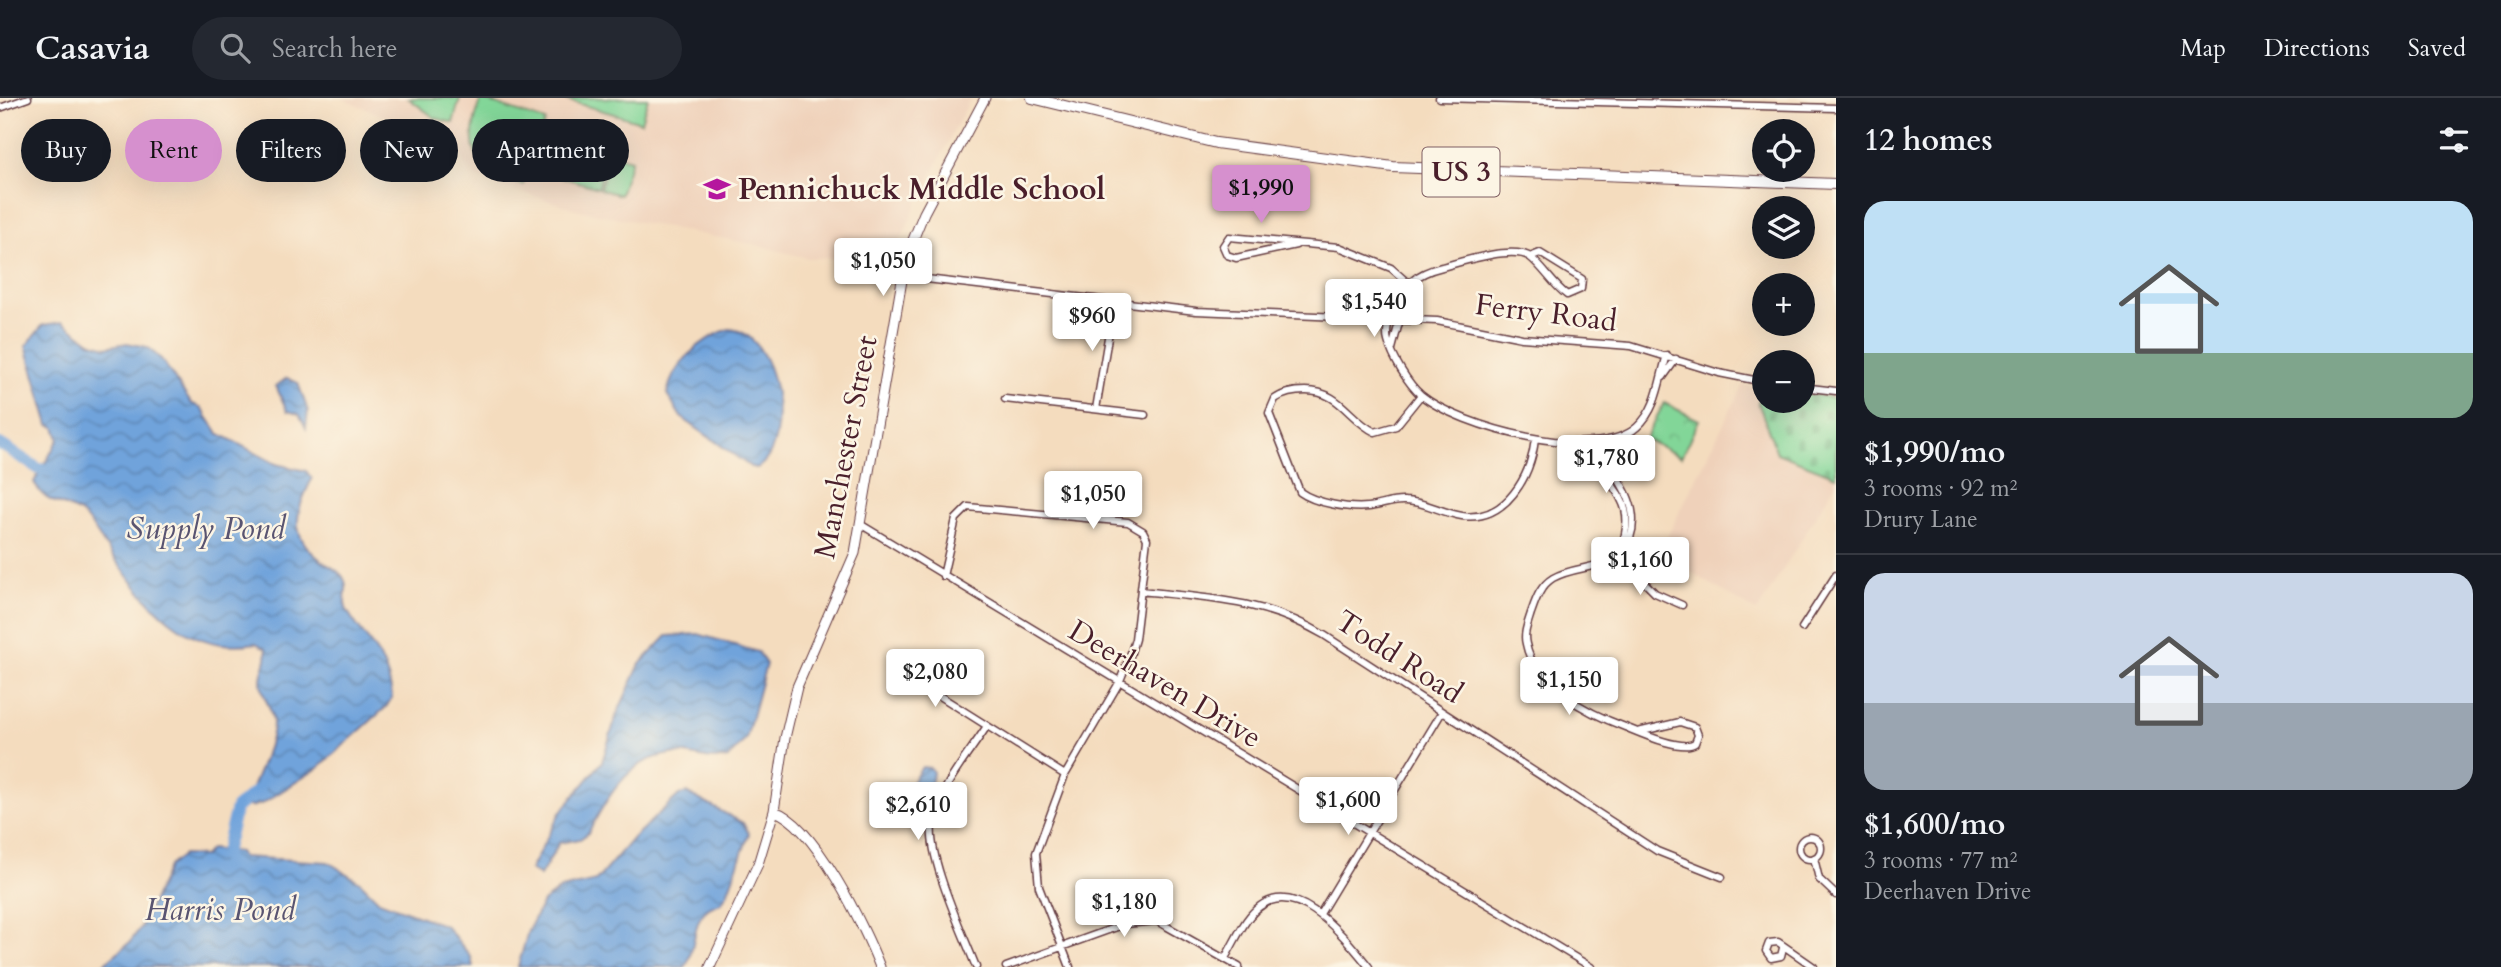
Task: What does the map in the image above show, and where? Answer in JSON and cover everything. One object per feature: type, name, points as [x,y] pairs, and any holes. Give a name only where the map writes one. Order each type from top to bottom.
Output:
[{"type":"main road","name":"US 3","points":[[1032,98],[1229,145],[1393,167],[1470,173],[1836,184]]},
{"type":"street","points":[[0,108],[28,98]]},
{"type":"street","name":"Manchester Street","points":[[710,967],[758,864],[774,811],[785,738],[797,687],[813,645],[848,573],[886,386],[901,276],[925,213],[985,98]]},
{"type":"street","points":[[1439,98],[1680,101],[1836,108]]},
{"type":"street","points":[[1296,245],[1236,258],[1230,257],[1223,246],[1229,237],[1240,236],[1296,245],[1339,247],[1391,268],[1408,283]]},
{"type":"street","points":[[1531,257],[1567,295],[1581,289],[1582,279],[1576,273],[1540,253],[1531,257],[1489,255],[1425,271],[1408,283],[1389,321],[1388,341],[1421,395],[1503,433],[1535,439],[1594,442],[1618,438],[1639,425],[1653,405],[1667,355]]},
{"type":"street","name":"Ferry Road","points":[[901,276],[1196,311],[1437,321],[1522,338],[1631,346],[1719,373],[1752,380]]},
{"type":"street","points":[[1392,349],[1405,300],[1402,293]]},
{"type":"street","points":[[1096,409],[1114,302]]},
{"type":"street","points":[[1663,376],[1676,359]]},
{"type":"street","points":[[1815,389],[1836,391]]},
{"type":"street","points":[[1421,395],[1396,426],[1375,432],[1358,421],[1340,401],[1325,393],[1290,392],[1275,399],[1269,413],[1300,492],[1312,498],[1353,507],[1405,500],[1451,514],[1475,516],[1497,508],[1522,483],[1533,459],[1535,439]]},
{"type":"street","points":[[1005,399],[1145,415]]},
{"type":"street","points":[[1594,442],[1625,489],[1631,505],[1631,536],[1618,556],[1554,577],[1542,587],[1528,625],[1525,643],[1547,678],[1573,704],[1638,733],[1684,747],[1692,745],[1698,735],[1695,727],[1685,722],[1638,733]]},
{"type":"street","points":[[943,576],[956,519],[961,511],[976,506],[1136,525],[1147,539],[1135,639],[1119,683],[1065,775],[1040,836],[1035,870],[1070,967]]},
{"type":"street","name":"Deerhaven Drive","points":[[860,524],[1591,967]]},
{"type":"street","points":[[1618,556],[1655,593],[1682,605]]},
{"type":"street","points":[[1802,628],[1836,575]]},
{"type":"street","name":"Todd Road","points":[[1141,591],[1254,605],[1287,615],[1657,851],[1722,877]]},
{"type":"street","points":[[921,684],[1065,775]]},
{"type":"street","points":[[1320,914],[1442,712]]},
{"type":"street","points":[[976,967],[934,854],[931,829],[938,804],[987,726]]},
{"type":"street","points":[[774,811],[793,820],[807,836],[857,914],[880,967]]},
{"type":"street","points":[[1814,858],[1819,879],[1836,895]]},
{"type":"street","points":[[1225,958],[1250,916],[1275,899],[1293,901],[1320,914],[1347,939],[1369,967]]},
{"type":"street","points":[[1006,967],[1125,924],[1157,921],[1239,967]]},
{"type":"street","points":[[1783,948],[1814,967]]},
{"type":"shaded area","name":"Pennichuck Middle School","points":[[341,98],[971,98],[918,201],[893,259],[808,258],[756,245],[582,211],[489,182],[629,182],[629,119],[472,119],[472,175],[458,152],[458,119],[391,119]]},
{"type":"shaded area","points":[[1743,385],[1752,386],[1752,413],[1762,413],[1777,453],[1836,476],[1836,483],[1757,612],[1659,553]]},
{"type":"green space","points":[[408,98],[460,98],[454,119],[435,118]]},
{"type":"green space","points":[[559,98],[648,98],[641,122]]},
{"type":"green space","points":[[481,99],[539,119],[476,119]]},
{"type":"green space","points":[[578,182],[600,182],[598,188]]},
{"type":"green space","points":[[602,182],[624,182],[620,195],[600,189]]},
{"type":"green space","points":[[1815,395],[1836,398],[1836,476],[1777,453],[1762,413],[1815,413]]},
{"type":"green space","points":[[1664,403],[1699,420],[1681,457],[1645,439]]},
{"type":"water","name":"Supply Pond","points":[[63,322],[90,342],[106,347],[127,343],[147,347],[161,359],[191,403],[201,408],[218,433],[276,464],[306,471],[312,479],[298,514],[300,534],[313,554],[344,578],[346,608],[381,660],[392,697],[386,707],[318,768],[263,803],[251,807],[246,805],[272,732],[272,717],[261,681],[266,649],[256,643],[230,645],[207,641],[168,620],[136,587],[85,517],[43,495],[34,482],[59,439],[55,427],[49,425],[26,346],[43,325]]},
{"type":"water","points":[[729,329],[746,335],[759,348],[776,391],[776,437],[769,456],[757,468],[751,467],[681,417],[667,394],[675,373],[689,354],[708,339]]},
{"type":"water","points":[[287,378],[298,383],[308,411],[306,428],[299,414],[287,411],[276,386]]},
{"type":"water","points":[[698,634],[758,652],[766,664],[746,739],[728,758],[711,759],[684,754],[650,759],[625,777],[614,790],[588,833],[580,839],[559,843],[540,876],[530,870],[560,813],[602,762],[617,714],[640,664],[667,636]]},
{"type":"water","points":[[922,767],[930,768],[933,772],[931,784],[923,798],[908,807],[902,800],[903,796]]},
{"type":"water","points":[[687,793],[743,823],[749,834],[727,894],[721,903],[703,913],[699,921],[685,967],[518,967],[528,931],[543,902],[561,889],[596,881],[634,837],[679,795]]},
{"type":"water","name":"Harris Pond","points":[[210,849],[239,852],[242,857],[328,862],[360,882],[379,901],[446,926],[471,957],[473,967],[100,967],[130,942],[141,927],[169,866],[183,855],[204,856]]},
{"type":"waterway","points":[[0,444],[39,469],[56,472]]},
{"type":"waterway","points":[[227,866],[225,853],[236,808],[259,789]]},
{"type":"place","name":"Pennichuck Middle School","points":[[717,189]]}]
